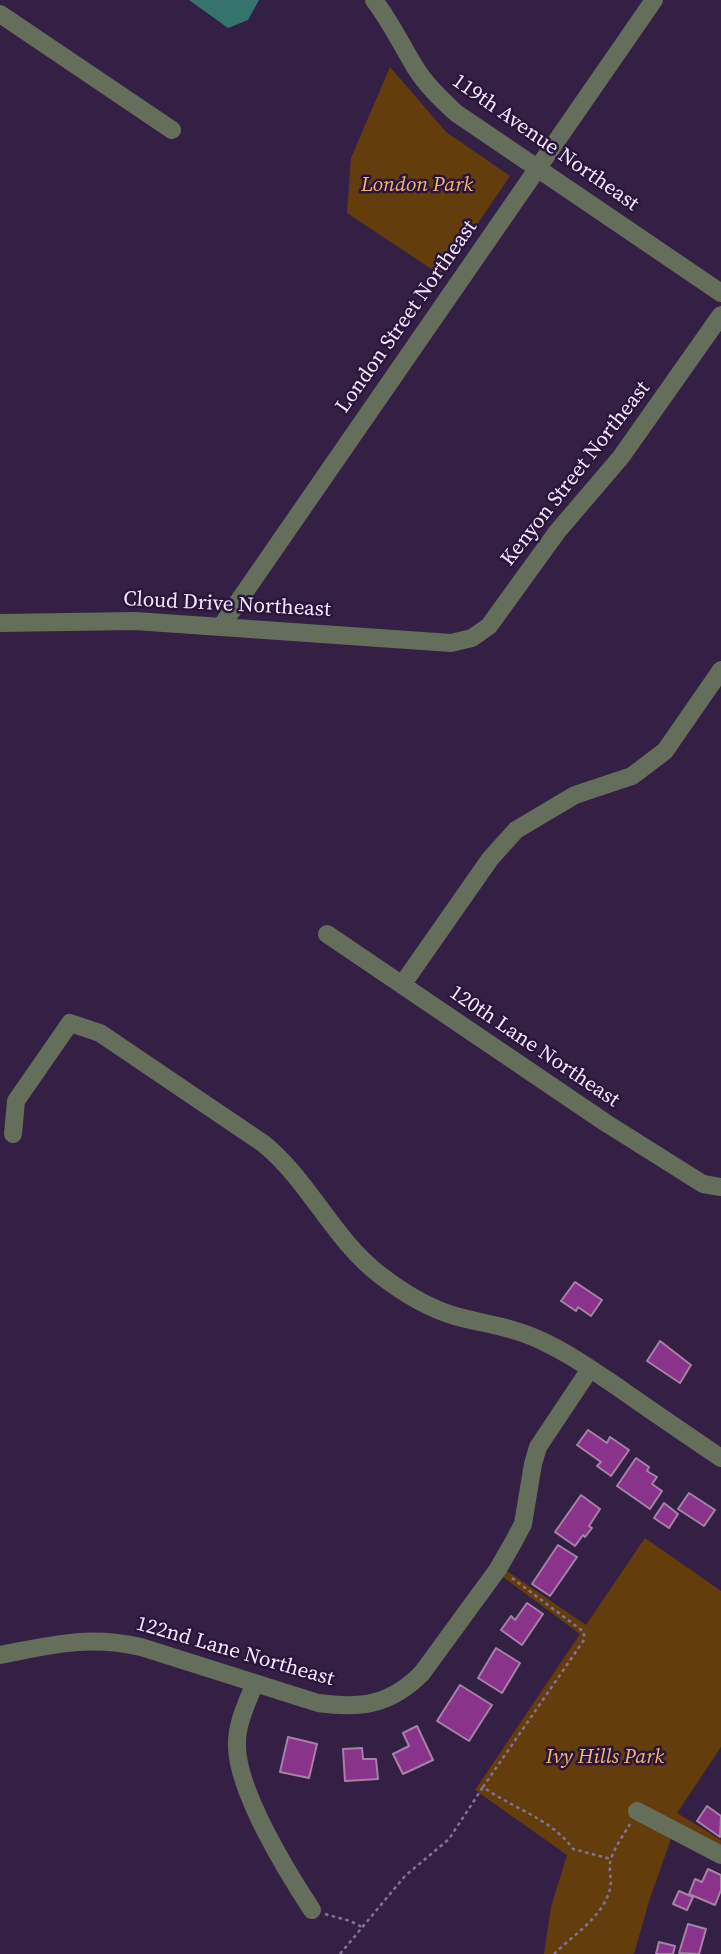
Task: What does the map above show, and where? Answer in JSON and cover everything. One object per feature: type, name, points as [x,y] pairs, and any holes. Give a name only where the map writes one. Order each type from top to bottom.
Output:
[{"type":"street","name":"119th Avenue Northeast","points":[[374,0],[386,15],[416,69],[434,92],[456,113],[721,293]]},
{"type":"street","name":"London Street Northeast","points":[[222,625],[654,0]]},
{"type":"street","points":[[0,14],[172,130]]},
{"type":"street","name":"Kenyon Street Northeast","points":[[451,643],[472,638],[489,626],[557,532],[621,457],[721,315]]},
{"type":"street","name":"Cloud Drive Northeast","points":[[0,624],[135,621],[451,643]]},
{"type":"street","points":[[402,985],[490,859],[516,830],[575,795],[632,776],[665,751],[721,670]]},
{"type":"street","name":"120th Lane Northeast","points":[[327,934],[617,1130],[703,1184],[721,1187]]},
{"type":"street","points":[[13,1135],[16,1101],[70,1023],[100,1033],[284,1160],[339,1234],[357,1255],[380,1275],[430,1307],[539,1339],[590,1368],[721,1458]]},
{"type":"street","points":[[498,1569],[523,1524],[538,1447],[590,1368]]},
{"type":"street","name":"122nd Lane Northeast","points":[[0,1655],[69,1642],[117,1642],[141,1647],[254,1685],[318,1703],[345,1707],[375,1703],[394,1696],[422,1673],[498,1569]]},
{"type":"street","points":[[254,1685],[239,1722],[236,1747],[240,1769],[252,1802],[295,1884],[312,1910]]},
{"type":"street","points":[[637,1811],[721,1855]]},
{"type":"path","points":[[340,1954],[405,1876],[449,1839],[584,1640],[584,1632],[498,1569]]},
{"type":"path","points":[[483,1787],[553,1828],[573,1849],[611,1859]]},
{"type":"path","points":[[554,1954],[576,1935],[605,1901],[612,1887],[609,1877],[611,1859],[637,1811]]},
{"type":"path","points":[[312,1910],[362,1927]]},
{"type":"green space","name":"London Park","points":[[390,67],[446,132],[510,176],[442,276],[347,213],[351,158]]},
{"type":"green space","name":"Ivy Hills Park","points":[[645,1538],[721,1591],[721,1747],[677,1813],[721,1840],[721,1864],[672,1836],[634,1954],[544,1954],[551,1907],[567,1855],[475,1790],[580,1634],[503,1577],[507,1571],[586,1625]]},
{"type":"shaded area","points":[[189,0],[259,0],[248,20],[228,28]]},
{"type":"building","points":[[575,1282],[602,1300],[591,1316],[578,1307],[576,1311],[561,1301]]},
{"type":"building","points":[[660,1341],[691,1365],[680,1383],[647,1361]]},
{"type":"building","points":[[588,1430],[607,1443],[610,1437],[629,1450],[611,1476],[597,1466],[601,1462],[577,1445]]},
{"type":"building","points":[[636,1458],[649,1467],[647,1471],[657,1477],[652,1484],[662,1491],[650,1509],[617,1486]]},
{"type":"building","points":[[689,1493],[715,1510],[704,1526],[678,1509]]},
{"type":"building","points":[[581,1495],[600,1509],[589,1526],[592,1528],[575,1546],[555,1532]]},
{"type":"building","points":[[664,1503],[678,1514],[669,1528],[654,1518]]},
{"type":"building","points":[[558,1545],[577,1557],[550,1596],[532,1584]]},
{"type":"building","points":[[527,1603],[543,1614],[522,1645],[501,1630],[511,1616],[515,1620]]},
{"type":"building","points":[[496,1648],[520,1663],[502,1693],[478,1678]]},
{"type":"building","points":[[460,1685],[492,1705],[469,1741],[437,1721]]},
{"type":"building","points":[[417,1726],[433,1760],[403,1774],[393,1754],[409,1746],[403,1733]]},
{"type":"building","points":[[288,1737],[317,1744],[309,1778],[280,1772]]},
{"type":"building","points":[[362,1748],[363,1759],[376,1759],[378,1779],[345,1781],[343,1749]]},
{"type":"building","points":[[707,1806],[721,1816],[720,1837],[697,1821]]},
{"type":"building","points":[[708,1869],[721,1875],[721,1890],[715,1905],[689,1894],[695,1879],[702,1882]]},
{"type":"building","points":[[679,1891],[693,1897],[687,1910],[673,1904]]},
{"type":"building","points":[[688,1924],[706,1929],[699,1954],[679,1953]]},
{"type":"building","points":[[659,1942],[675,1946],[673,1954],[656,1954]]}]
